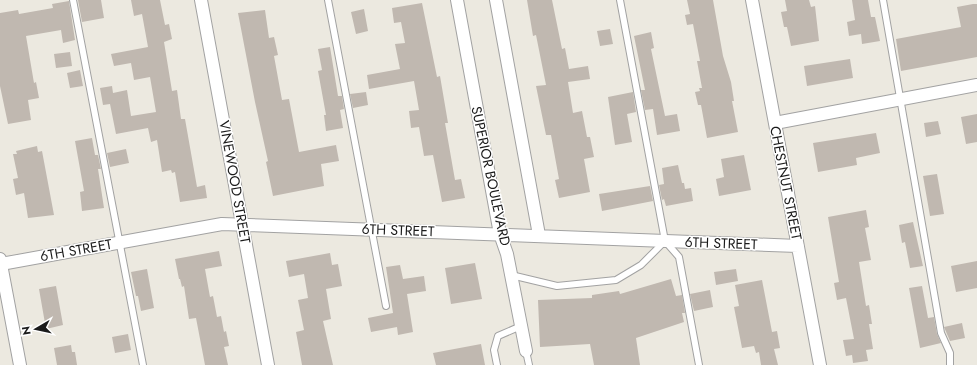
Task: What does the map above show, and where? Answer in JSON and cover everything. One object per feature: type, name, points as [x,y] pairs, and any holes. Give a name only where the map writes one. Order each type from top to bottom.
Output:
[{"type":"street","name":"VINEWOOD STREET","points":[[201,0],[268,365]]},
{"type":"street","name":"SUPERIOR BOULEVARD","points":[[457,0],[500,234],[507,254],[526,351]]},
{"type":"street","points":[[496,0],[539,235]]},
{"type":"street","name":"CHESTNUT STREET","points":[[752,0],[820,365]]},
{"type":"street","points":[[775,123],[977,85]]},
{"type":"street","name":"6TH STREET","points":[[0,262],[222,224],[798,246]]},
{"type":"street","points":[[0,262],[20,365]]},
{"type":"lane","points":[[73,0],[143,365]]},
{"type":"lane","points":[[328,0],[386,306]]},
{"type":"lane","points":[[620,0],[665,241],[679,257],[699,365]]},
{"type":"lane","points":[[883,0],[941,333],[950,353],[950,365]]},
{"type":"lane","points":[[511,275],[558,286],[616,280],[641,265],[665,241]]},
{"type":"lane","points":[[497,365],[494,350],[498,336],[521,326]]},
{"type":"lane","points":[[526,351],[529,365]]},
{"type":"building","points":[[78,0],[101,0],[104,18],[82,22]]},
{"type":"building","points":[[131,0],[160,0],[165,25],[169,24],[172,39],[164,42],[172,91],[177,90],[181,119],[185,119],[197,187],[205,185],[207,198],[180,202],[175,172],[172,173],[171,170],[162,172],[157,140],[151,142],[148,128],[116,134],[110,104],[103,105],[100,88],[112,86],[113,93],[127,90],[131,116],[156,112],[150,77],[134,80],[131,63],[114,66],[111,54],[148,47],[142,14],[134,16]]},
{"type":"building","points":[[527,0],[552,0],[562,49],[565,48],[569,69],[588,66],[590,79],[568,82],[573,113],[582,111],[587,137],[590,137],[594,157],[584,159],[590,192],[559,198],[555,180],[559,179],[551,135],[546,135],[536,86],[546,85],[536,35],[533,36]]},
{"type":"building","points":[[687,0],[713,0],[723,56],[731,82],[734,101],[732,101],[738,132],[707,138],[701,105],[698,105],[695,92],[700,91],[699,88],[702,88],[697,61],[700,61],[693,24],[687,25],[685,15],[690,14]]},
{"type":"building","points":[[785,0],[809,0],[811,7],[815,6],[819,41],[791,46],[787,27],[784,27],[781,12],[787,11]]},
{"type":"building","points":[[852,0],[868,0],[871,17],[875,17],[880,41],[862,44],[861,34],[849,36],[847,22],[855,20]]},
{"type":"building","points":[[69,1],[75,40],[63,43],[61,30],[26,36],[34,83],[36,82],[39,98],[28,100],[31,120],[8,124],[0,86],[0,13],[18,10],[19,14],[53,8],[52,4]]},
{"type":"building","points":[[422,3],[437,77],[440,76],[448,123],[445,123],[455,180],[461,179],[465,198],[442,202],[433,155],[424,156],[419,127],[411,128],[409,111],[419,110],[414,81],[369,89],[367,75],[400,69],[395,44],[405,43],[401,22],[394,23],[392,8]]},
{"type":"building","points":[[977,4],[977,57],[901,71],[896,39],[961,27],[957,7]]},
{"type":"building","points":[[364,9],[368,31],[356,34],[351,12]]},
{"type":"building","points":[[265,10],[269,38],[274,37],[278,55],[274,56],[282,100],[289,99],[299,152],[336,145],[339,161],[321,164],[324,186],[273,196],[266,162],[268,161],[238,13]]},
{"type":"building","points":[[610,29],[613,44],[600,46],[597,31]]},
{"type":"building","points":[[651,32],[654,48],[651,49],[665,116],[677,114],[680,131],[657,135],[653,109],[645,110],[641,90],[645,90],[634,36]]},
{"type":"building","points":[[330,47],[338,96],[342,96],[344,109],[340,110],[343,128],[326,131],[324,115],[326,115],[318,71],[322,70],[318,49]]},
{"type":"building","points":[[70,52],[72,66],[56,68],[54,54]]},
{"type":"building","points":[[850,59],[853,78],[807,86],[804,66]]},
{"type":"building","points":[[80,70],[83,86],[70,88],[67,73]]},
{"type":"building","points":[[366,92],[368,105],[353,108],[350,94]]},
{"type":"building","points":[[633,92],[636,112],[627,114],[632,142],[615,145],[608,97]]},
{"type":"building","points":[[977,114],[977,142],[966,144],[961,117]]},
{"type":"building","points":[[938,121],[941,134],[926,137],[924,123]]},
{"type":"building","points":[[876,133],[880,153],[856,158],[857,165],[818,172],[813,143]]},
{"type":"building","points":[[92,138],[95,155],[98,155],[101,169],[98,169],[104,208],[82,211],[80,192],[84,191],[75,141]]},
{"type":"building","points":[[37,146],[38,152],[42,151],[54,215],[28,218],[24,193],[16,195],[13,179],[18,178],[13,154],[17,154],[16,151]]},
{"type":"building","points":[[126,149],[129,163],[110,167],[107,153]]},
{"type":"building","points":[[744,155],[751,190],[719,196],[716,179],[724,177],[721,159]]},
{"type":"building","points":[[678,165],[682,183],[684,183],[685,189],[691,188],[693,201],[666,206],[664,199],[662,200],[659,185],[664,184],[662,168]]},
{"type":"building","points":[[937,174],[944,214],[930,216],[923,176]]},
{"type":"building","points":[[650,186],[653,201],[602,211],[599,194]]},
{"type":"building","points":[[866,210],[869,227],[865,228],[871,260],[859,262],[866,306],[869,305],[872,324],[869,324],[873,349],[866,350],[868,361],[853,363],[852,355],[846,356],[843,340],[854,339],[846,298],[837,300],[834,283],[839,282],[828,217]]},
{"type":"building","points":[[913,222],[923,266],[910,268],[905,242],[902,243],[899,225]]},
{"type":"building","points":[[219,251],[222,266],[205,269],[210,297],[213,296],[217,317],[221,316],[224,332],[226,331],[229,346],[224,347],[228,365],[205,365],[196,318],[189,319],[184,286],[182,287],[179,279],[175,259]]},
{"type":"building","points":[[330,253],[332,265],[338,264],[342,286],[326,289],[331,319],[323,321],[333,365],[302,365],[296,332],[304,330],[298,300],[308,298],[304,274],[289,277],[286,261]]},
{"type":"building","points":[[977,261],[977,288],[956,292],[951,266]]},
{"type":"building","points":[[475,263],[482,299],[451,304],[445,268]]},
{"type":"building","points":[[400,265],[403,279],[424,276],[426,291],[407,294],[413,332],[398,335],[397,327],[371,332],[368,318],[393,313],[386,267]]},
{"type":"building","points":[[147,269],[154,308],[141,311],[131,272]]},
{"type":"building","points":[[736,269],[738,281],[716,285],[714,272]]},
{"type":"building","points":[[671,279],[676,296],[682,295],[685,313],[682,313],[684,322],[636,338],[640,365],[594,365],[590,344],[540,347],[538,300],[592,298],[592,295],[619,291],[620,294]]},
{"type":"building","points":[[762,280],[772,332],[777,331],[780,348],[774,349],[778,365],[761,365],[759,352],[756,353],[754,346],[742,348],[734,307],[739,306],[735,285]]},
{"type":"building","points":[[56,286],[63,325],[46,329],[39,289]]},
{"type":"building","points":[[922,286],[928,318],[934,317],[937,334],[941,343],[920,348],[909,288]]},
{"type":"building","points":[[710,290],[713,307],[694,311],[690,294]]},
{"type":"building","points":[[962,323],[965,338],[950,341],[944,327]]},
{"type":"building","points":[[128,334],[131,350],[115,353],[112,337]]},
{"type":"building","points":[[481,344],[485,365],[436,365],[433,353]]},
{"type":"building","points":[[71,345],[72,352],[75,352],[77,365],[57,365],[54,348]]}]
